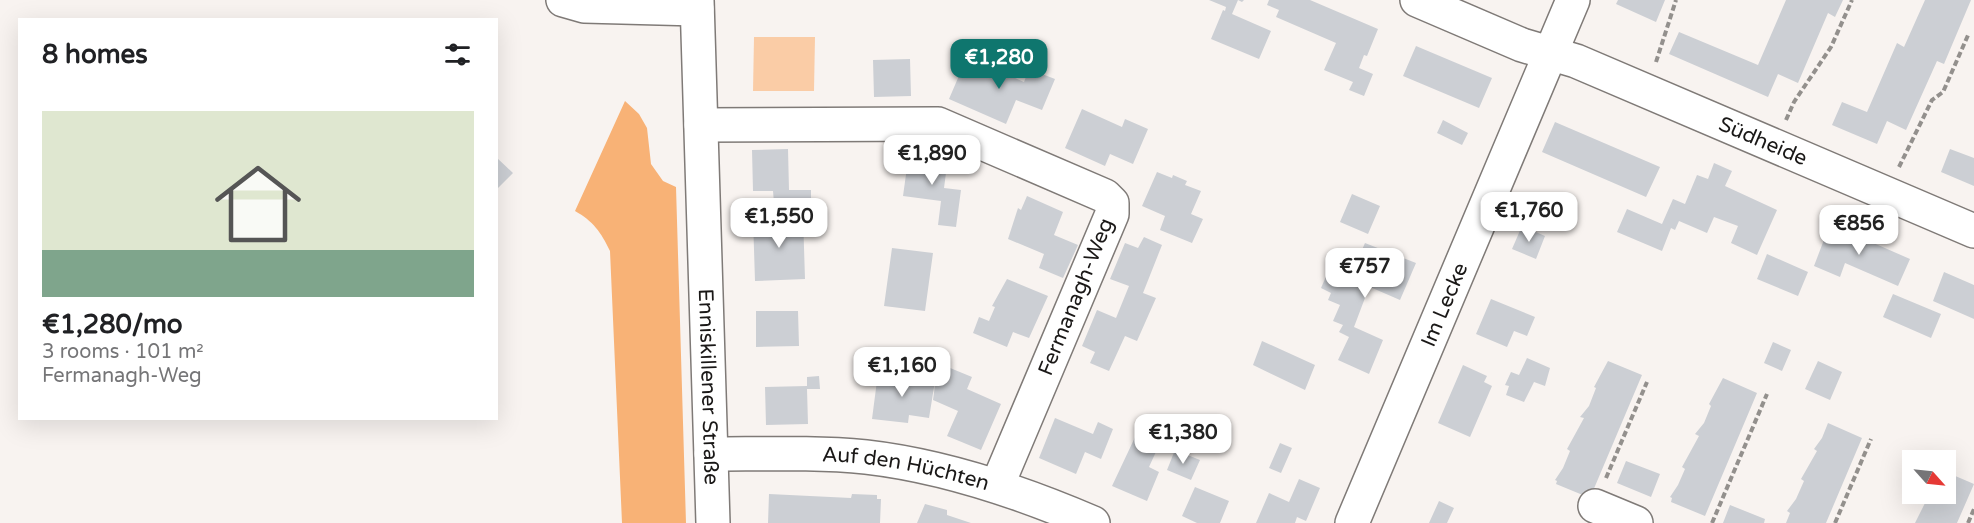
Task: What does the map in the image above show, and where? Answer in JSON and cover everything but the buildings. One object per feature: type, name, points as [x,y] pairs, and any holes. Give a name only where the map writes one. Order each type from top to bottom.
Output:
[{"type":"street","points":[[563,0],[584,6],[697,4]]},
{"type":"street","name":"Südheide","points":[[1417,0],[1522,45],[1576,61],[1974,231]]},
{"type":"street","points":[[1550,53],[1573,0]]},
{"type":"street","name":"Enniskillener Straße","points":[[697,4],[713,523]]},
{"type":"street","name":"Im Lecke","points":[[1352,523],[1550,53]]},
{"type":"street","name":"Fermanagh-Weg","points":[[701,124],[938,124],[1105,196],[1112,203],[1112,214],[997,486]]},
{"type":"street","name":"Auf den Hüchten","points":[[711,454],[836,455],[910,464],[1026,495],[1094,523]]},
{"type":"street","points":[[1594,506],[1636,523]]},
{"type":"path","points":[[1645,91],[1676,0]]},
{"type":"path","points":[[1774,146],[1794,102],[1831,47],[1852,0]]},
{"type":"path","points":[[1885,193],[1932,100],[1943,92],[1969,33]]},
{"type":"path","points":[[1594,506],[1647,382]]},
{"type":"path","points":[[1712,523],[1767,394]]},
{"type":"path","points":[[1835,523],[1871,439]]},
{"type":"path","points":[[1968,523],[1974,509]]},
{"type":"shaded area","points":[[754,37],[815,37],[814,91],[753,91]]},
{"type":"shaded area","points":[[625,101],[639,114],[647,128],[651,164],[663,181],[676,187],[686,523],[622,523],[610,251],[596,228],[575,211]]}]
